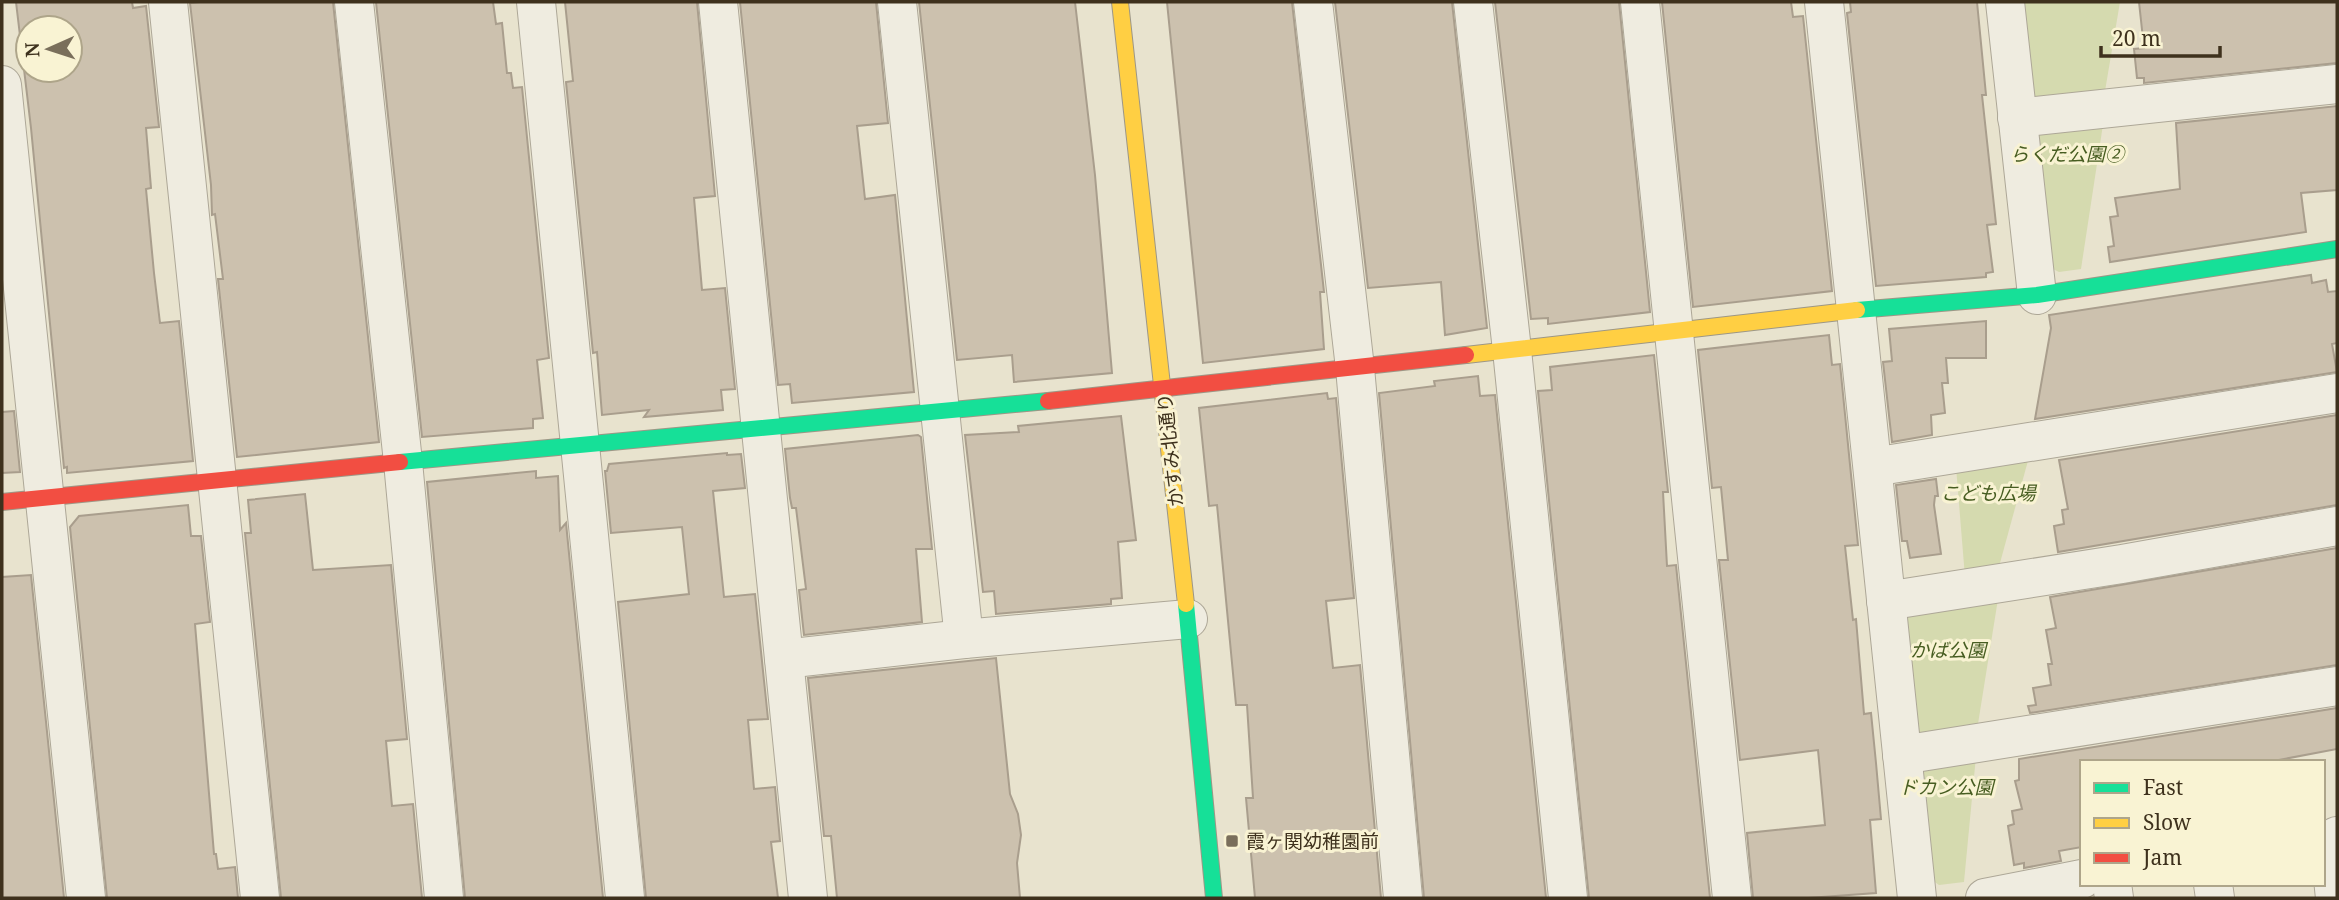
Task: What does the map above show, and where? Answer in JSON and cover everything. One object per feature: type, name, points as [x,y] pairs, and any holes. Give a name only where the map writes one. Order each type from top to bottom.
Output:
[{"type":"street","points":[[168,2],[260,898]]},
{"type":"street","points":[[354,2],[403,462],[444,898]]},
{"type":"street","points":[[536,2],[625,898]]},
{"type":"street","points":[[718,2],[808,898]]},
{"type":"street","points":[[897,2],[964,639]]},
{"type":"street","name":"かすみ北通り","points":[[1120,2],[1188,619],[1214,898]]},
{"type":"street","points":[[1313,2],[1355,368],[1403,898]]},
{"type":"street","points":[[1473,2],[1568,898]]},
{"type":"street","points":[[1640,2],[1731,898]]},
{"type":"street","points":[[1824,2],[1917,898]]},
{"type":"street","points":[[2005,2],[2036,295]]},
{"type":"street","points":[[2017,118],[2337,84]]},
{"type":"street","points":[[2,85],[86,898]]},
{"type":"street","points":[[2,502],[1163,390],[1856,310],[2036,295],[2337,249]]},
{"type":"street","points":[[1873,467],[2337,393]]},
{"type":"street","points":[[1886,601],[2122,564],[2337,526]]},
{"type":"street","points":[[784,659],[964,639],[1188,619]]},
{"type":"street","points":[[1902,755],[2337,686]]},
{"type":"street","points":[[2330,839],[2335,898]]},
{"type":"street","points":[[1986,898],[2080,879]]},
{"type":"green space","points":[[2021,2],[2120,2],[2104,97],[2044,104],[2030,92]]},
{"type":"green space","name":"らくだ公園②","points":[[2104,118],[2081,269],[2059,272],[2045,265],[2035,137],[2047,125]]},
{"type":"green space","name":"こども広場","points":[[2029,457],[1997,574],[1965,577],[1956,467]]},
{"type":"green space","name":"かば公園","points":[[1998,599],[1977,730],[1924,739],[1915,730],[1902,622],[1914,609]]},
{"type":"green space","name":"ドカン公園","points":[[1976,756],[1964,882],[1939,885],[1928,877],[1918,776],[1928,763]]},
{"type":"building","points":[[16,2],[132,2],[133,8],[146,6],[159,127],[146,128],[151,188],[146,189],[160,323],[179,321],[193,461],[67,473],[67,467],[64,468],[26,84],[84,84],[84,14],[17,14]]},
{"type":"building","points":[[333,2],[379,442],[237,457],[218,279],[223,279],[215,214],[212,215],[211,185],[190,3]]},
{"type":"building","points":[[376,2],[493,2],[496,24],[502,23],[507,73],[511,73],[513,88],[522,87],[549,358],[537,360],[543,418],[533,419],[533,428],[422,437]]},
{"type":"building","points":[[565,2],[697,2],[715,196],[694,198],[702,290],[725,288],[735,389],[721,390],[723,410],[644,417],[649,410],[602,415],[597,352],[593,353],[566,82],[573,81]]},
{"type":"building","points":[[740,2],[876,2],[888,123],[857,126],[865,199],[895,195],[914,392],[792,403],[790,384],[778,385]]},
{"type":"building","points":[[919,2],[1075,2],[1095,175],[1112,373],[1014,382],[1012,355],[957,360]]},
{"type":"building","points":[[1167,2],[1292,2],[1324,292],[1320,292],[1324,349],[1203,363]]},
{"type":"building","points":[[1335,2],[1452,2],[1487,328],[1445,335],[1441,282],[1368,288]]},
{"type":"building","points":[[1495,2],[1619,2],[1650,312],[1548,324],[1548,318],[1531,319]]},
{"type":"building","points":[[1662,2],[1791,2],[1793,17],[1803,16],[1832,291],[1693,307]]},
{"type":"building","points":[[1850,2],[1977,2],[1986,95],[1982,95],[1996,224],[1987,225],[1993,272],[1986,273],[1986,277],[1876,286],[1847,13],[1851,12]]},
{"type":"building","points":[[2139,2],[2337,2],[2337,63],[2144,83],[2144,78],[2137,78],[2134,49],[2144,48]]},
{"type":"building","points":[[2337,106],[2337,190],[2301,193],[2306,232],[2110,262],[2108,247],[2114,246],[2110,217],[2118,216],[2115,198],[2180,189],[2176,123]]},
{"type":"building","points":[[2311,275],[2312,283],[2326,280],[2328,292],[2337,291],[2337,343],[2332,344],[2337,372],[2035,419],[2051,328],[2049,315]]},
{"type":"building","points":[[1986,321],[1986,358],[1946,358],[1948,383],[1942,383],[1945,413],[1931,415],[1932,435],[1892,442],[1883,362],[1892,361],[1889,329]]},
{"type":"building","points":[[1829,335],[1832,365],[1840,364],[1858,545],[1845,546],[1853,620],[1856,619],[1864,714],[1871,713],[1876,763],[1881,819],[1870,820],[1876,893],[1808,898],[1753,898],[1747,833],[1825,825],[1818,750],[1740,760],[1719,560],[1728,560],[1721,487],[1712,488],[1698,350]]},
{"type":"building","points":[[1654,355],[1668,492],[1663,492],[1667,566],[1676,565],[1710,898],[1589,898],[1538,391],[1552,390],[1550,367]]},
{"type":"building","points":[[1478,376],[1480,396],[1495,395],[1546,898],[1424,898],[1379,393],[1435,386],[1434,381]]},
{"type":"building","points":[[1327,393],[1328,399],[1336,398],[1354,598],[1326,601],[1333,668],[1360,665],[1381,898],[1255,898],[1246,798],[1253,798],[1247,705],[1236,705],[1217,505],[1209,506],[1199,408]]},
{"type":"building","points":[[14,411],[20,472],[2,473],[2,412]]},
{"type":"building","points":[[2337,415],[2337,505],[2058,552],[2054,526],[2064,524],[2062,510],[2068,509],[2059,460]]},
{"type":"building","points":[[1121,416],[1136,540],[1118,542],[1122,598],[1111,599],[1111,604],[996,614],[994,591],[983,592],[965,435],[1019,432],[1018,426]]},
{"type":"building","points":[[918,435],[921,437],[932,549],[916,549],[922,622],[804,635],[799,590],[806,589],[796,508],[792,508],[790,498],[785,449]]},
{"type":"building","points":[[741,454],[745,488],[713,491],[724,597],[755,594],[768,719],[748,720],[754,789],[775,787],[780,841],[771,842],[778,898],[646,898],[618,602],[689,594],[682,527],[611,533],[605,471],[609,464]]},
{"type":"building","points":[[536,471],[536,478],[558,476],[560,530],[566,523],[603,898],[465,898],[427,482]]},
{"type":"building","points":[[1936,479],[1938,496],[1935,496],[1934,505],[1941,554],[1910,558],[1907,541],[1902,541],[1896,485]]},
{"type":"building","points":[[305,494],[313,570],[391,565],[407,739],[386,741],[392,806],[413,804],[422,898],[281,898],[245,533],[251,533],[248,500]]},
{"type":"building","points":[[188,505],[191,536],[201,536],[210,622],[195,624],[214,854],[218,869],[235,867],[238,898],[107,898],[70,527],[79,516]]},
{"type":"building","points":[[2337,548],[2337,665],[2030,713],[2028,706],[2036,705],[2033,688],[2051,685],[2048,664],[2052,664],[2046,630],[2056,628],[2050,597]]},
{"type":"building","points":[[31,575],[64,898],[2,898],[2,577]]},
{"type":"building","points":[[996,658],[1010,794],[1018,814],[1021,835],[1017,863],[1020,898],[837,898],[831,836],[824,836],[808,678]]},
{"type":"building","points":[[2337,708],[2337,749],[2279,760],[2080,760],[2080,847],[2059,851],[2061,861],[2024,868],[2024,863],[2014,865],[2008,826],[2014,824],[2012,811],[2022,809],[2015,781],[2019,780],[2019,759]]},
{"type":"traffic: fast","points":[[1857,310],[2037,295],[2337,249]]},
{"type":"traffic: fast","points":[[400,462],[1048,401]]},
{"type":"traffic: fast","points":[[1186,604],[1214,898]]},
{"type":"traffic: slow","points":[[1120,2],[1186,604]]},
{"type":"traffic: slow","points":[[1466,355],[1857,310]]},
{"type":"traffic: jam","points":[[1048,401],[1466,355]]},
{"type":"traffic: jam","points":[[2,502],[400,462]]},
{"type":"place","name":"霞ヶ関幼稚園前","points":[[1232,841]]}]
